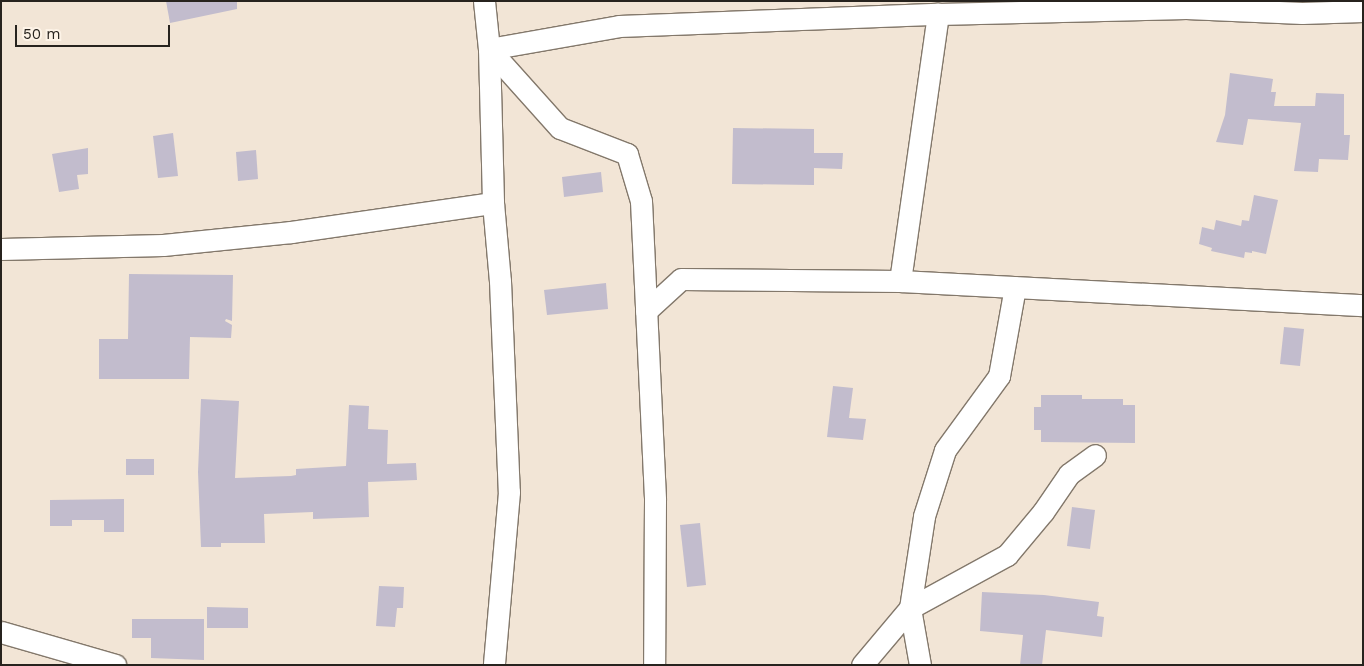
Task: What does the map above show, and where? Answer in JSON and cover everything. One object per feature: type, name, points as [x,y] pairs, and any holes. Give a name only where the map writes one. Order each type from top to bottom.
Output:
[{"type":"street","points":[[484,1],[489,49],[493,203],[500,281],[509,492],[494,665]]},
{"type":"street","points":[[821,18],[835,1]]},
{"type":"street","points":[[489,49],[619,26],[938,14],[1186,8],[1302,13],[1363,10]]},
{"type":"street","points":[[900,281],[938,14]]},
{"type":"street","points":[[489,49],[560,128],[627,154],[641,201],[655,500],[654,665]]},
{"type":"street","points":[[1,249],[163,245],[291,232],[493,203]]},
{"type":"street","points":[[646,311],[681,279],[900,281],[1363,305]]},
{"type":"street","points":[[920,665],[910,608],[924,516],[945,450],[999,376],[1015,286]]},
{"type":"street","points":[[862,665],[910,608],[1008,555],[1043,512],[1069,474],[1095,455]]},
{"type":"street","points":[[1,632],[115,665]]},
{"type":"building","points":[[166,1],[237,1],[237,9],[170,23]]},
{"type":"building","points":[[1230,73],[1273,79],[1271,92],[1276,92],[1274,106],[1315,106],[1316,93],[1344,94],[1344,135],[1350,135],[1348,160],[1319,159],[1318,172],[1294,171],[1301,123],[1248,119],[1243,145],[1216,142],[1225,115]]},
{"type":"building","points":[[733,128],[814,129],[814,153],[843,153],[842,169],[814,168],[814,185],[732,184]]},
{"type":"building","points":[[173,133],[178,176],[158,178],[153,136]]},
{"type":"building","points":[[88,148],[88,174],[77,175],[79,189],[59,192],[52,154]]},
{"type":"building","points":[[256,150],[258,179],[238,181],[236,152]]},
{"type":"building","points":[[601,172],[603,192],[564,197],[562,177]]},
{"type":"building","points":[[1254,195],[1278,200],[1266,254],[1252,251],[1252,253],[1245,252],[1244,258],[1211,251],[1212,248],[1199,244],[1202,227],[1214,230],[1216,220],[1241,226],[1242,220],[1249,221]]},
{"type":"building","points":[[129,274],[233,275],[232,321],[226,319],[225,321],[232,325],[231,338],[190,337],[189,379],[99,379],[99,339],[128,339]]},
{"type":"building","points":[[606,283],[608,309],[547,315],[544,290]]},
{"type":"building","points":[[1284,327],[1304,329],[1300,366],[1280,364]]},
{"type":"building","points":[[833,386],[853,388],[849,418],[866,419],[863,440],[827,437]]},
{"type":"building","points":[[1041,395],[1082,395],[1082,399],[1123,399],[1123,405],[1135,405],[1135,443],[1041,442],[1041,430],[1034,430],[1034,407],[1041,407]]},
{"type":"building","points":[[201,399],[239,401],[235,478],[291,476],[296,475],[296,469],[346,466],[349,405],[369,406],[368,429],[388,430],[387,464],[416,463],[417,480],[368,482],[369,517],[313,519],[313,512],[264,514],[265,543],[221,543],[221,547],[201,547],[198,472]]},
{"type":"building","points":[[126,459],[154,459],[154,475],[126,475]]},
{"type":"building","points":[[124,499],[124,532],[104,532],[104,520],[72,520],[72,526],[50,526],[50,500]]},
{"type":"building","points":[[1072,507],[1095,510],[1090,549],[1067,546]]},
{"type":"building","points":[[700,523],[706,585],[687,587],[680,525]]},
{"type":"building","points":[[379,586],[404,587],[403,608],[397,608],[395,627],[376,626]]},
{"type":"building","points":[[982,592],[1044,595],[1099,602],[1097,616],[1104,617],[1102,637],[1046,630],[1042,665],[1020,665],[1023,635],[980,631]]},
{"type":"building","points":[[207,607],[248,608],[248,628],[207,628]]},
{"type":"building","points":[[132,619],[204,619],[204,660],[151,658],[151,638],[132,638]]}]
